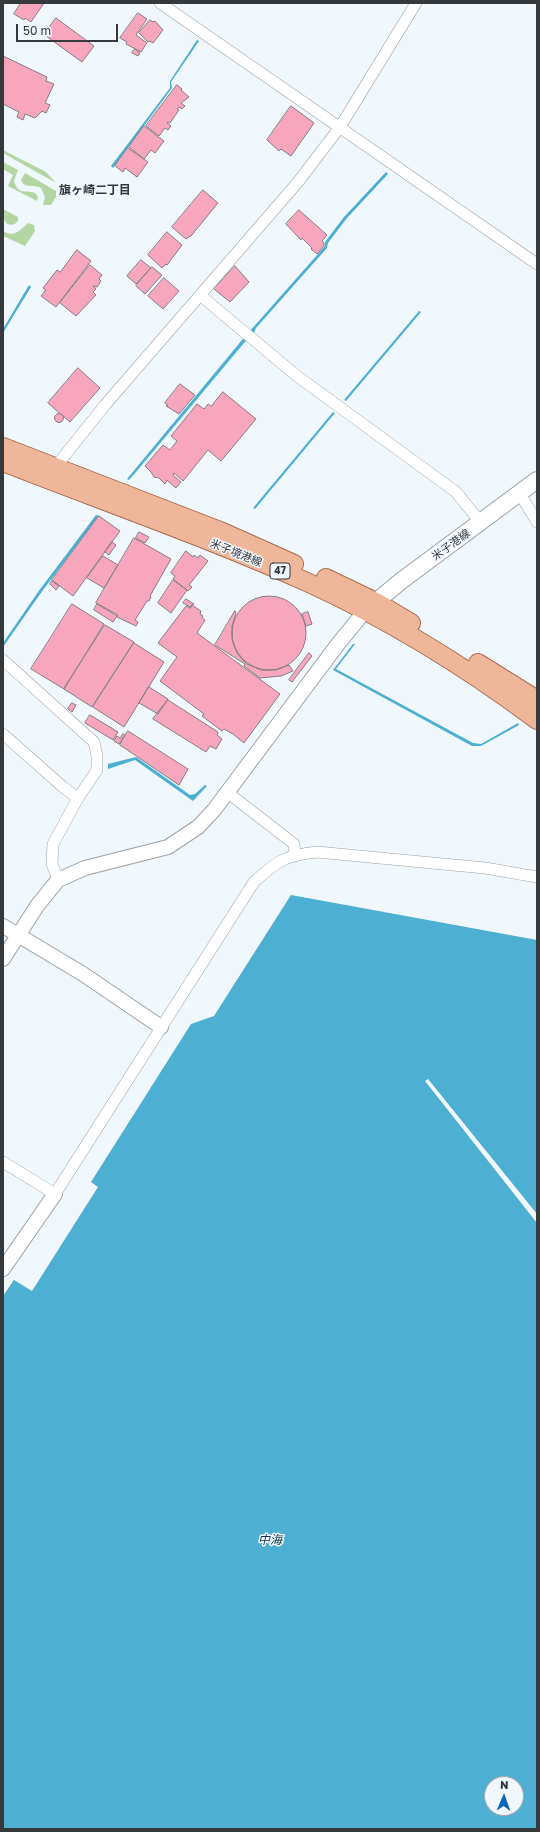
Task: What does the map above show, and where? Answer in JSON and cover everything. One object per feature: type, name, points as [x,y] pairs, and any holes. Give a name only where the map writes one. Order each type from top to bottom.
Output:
[{"type":"main road","name":"米子境港線","points":[[3,447],[50,473],[281,572],[371,606],[537,700]]},
{"type":"main road","name":"米子境港線","points":[[3,462],[50,473]]},
{"type":"main road","name":"米子港線","points":[[371,606],[537,480]]},
{"type":"main road","name":"米子境港線","points":[[371,606],[433,650],[489,685],[537,720]]},
{"type":"street","points":[[160,3],[537,264]]},
{"type":"street","points":[[50,473],[105,405],[298,182],[340,127],[416,3]]},
{"type":"street","points":[[200,295],[297,376],[456,492],[481,522]]},
{"type":"street","points":[[520,494],[537,522]]},
{"type":"street","points":[[3,959],[18,934],[58,880],[85,868],[168,848],[198,827],[228,792],[338,644],[371,606]]},
{"type":"street","points":[[3,660],[94,742],[97,756],[97,770],[78,798],[53,844],[52,864],[58,880]]},
{"type":"street","points":[[3,734],[63,787],[78,798]]},
{"type":"street","points":[[228,792],[294,844],[295,854]]},
{"type":"street","points":[[3,1269],[55,1194],[254,882],[272,865],[295,854],[318,852],[485,868],[537,877]]},
{"type":"street","points":[[3,926],[83,974],[161,1027]]},
{"type":"street","points":[[3,1162],[55,1194]]},
{"type":"green space","points":[[3,150],[46,172],[56,183],[3,153]]},
{"type":"green space","points":[[3,162],[18,170],[14,181],[18,189],[35,193],[38,197],[37,201],[8,186],[13,175],[3,169]]},
{"type":"green space","points":[[25,173],[56,191],[56,197],[51,205],[43,205],[45,197],[41,188],[22,183],[21,180]]},
{"type":"green space","points":[[3,209],[18,217],[18,221],[11,225],[6,223],[3,217]]},
{"type":"green space","points":[[28,223],[34,225],[35,231],[25,246],[3,236],[3,231],[10,234],[14,233]]},
{"type":"water","points":[[197,40],[199,41],[171,82],[172,88],[113,168],[111,166],[170,88],[170,81]]},
{"type":"water","points":[[386,172],[388,174],[347,218],[328,243],[327,248],[256,328],[254,333],[136,472],[129,480],[127,479],[242,340],[325,246],[325,242],[344,217]]},
{"type":"water","points":[[29,285],[31,287],[3,333],[3,329]]},
{"type":"water","points":[[419,311],[421,312],[346,401],[344,400]]},
{"type":"water","points":[[333,412],[335,413],[255,509],[253,508]]},
{"type":"water","points":[[96,515],[99,516],[43,590],[3,647],[3,643],[38,592]]},
{"type":"water","points":[[353,644],[355,644],[336,669],[473,743],[481,744],[518,723],[519,725],[481,746],[472,746],[333,670]]},
{"type":"water","points":[[136,757],[190,795],[195,794],[205,785],[207,786],[193,801],[135,760],[108,769],[108,764]]},
{"type":"water","name":"中海","points":[[291,895],[537,940],[537,1214],[428,1079],[425,1081],[537,1223],[537,1829],[3,1829],[3,1296],[14,1280],[32,1291],[98,1187],[91,1182],[191,1024],[214,1016]]},
{"type":"building","points":[[21,3],[44,3],[31,22],[14,14]]},
{"type":"building","points":[[138,13],[147,19],[136,35],[147,43],[141,52],[126,44],[127,42],[120,38]]},
{"type":"building","points":[[56,18],[94,46],[82,62],[46,36],[51,29],[49,28]]},
{"type":"building","points":[[150,20],[153,22],[155,21],[163,30],[153,43],[150,41],[148,42],[139,33]]},
{"type":"building","points":[[135,49],[140,53],[138,56],[132,53]]},
{"type":"building","points":[[3,56],[47,77],[46,81],[54,84],[45,103],[50,105],[46,113],[42,111],[35,118],[25,114],[23,120],[17,117],[19,112],[3,104]]},
{"type":"building","points":[[177,85],[189,97],[181,103],[185,106],[182,109],[179,107],[177,109],[179,110],[170,123],[167,123],[171,126],[168,130],[165,128],[159,136],[146,126]]},
{"type":"building","points":[[291,106],[314,123],[291,156],[281,149],[279,151],[267,140]]},
{"type":"building","points":[[144,126],[164,141],[155,153],[151,150],[144,159],[129,147]]},
{"type":"building","points":[[128,148],[148,162],[137,177],[125,168],[123,172],[115,166]]},
{"type":"building","points":[[203,190],[218,203],[191,236],[186,239],[172,227]]},
{"type":"building","points":[[299,210],[327,235],[322,241],[324,246],[317,254],[286,224]]},
{"type":"building","points":[[167,232],[182,245],[167,265],[166,264],[162,268],[148,255]]},
{"type":"building","points":[[77,250],[91,261],[56,307],[41,296],[46,290],[43,288],[57,270],[60,272]]},
{"type":"building","points":[[141,260],[151,268],[136,284],[127,276]]},
{"type":"building","points":[[90,265],[102,275],[99,279],[101,281],[97,287],[93,286],[96,289],[93,292],[96,295],[76,316],[60,303]]},
{"type":"building","points":[[235,266],[249,282],[230,302],[214,289]]},
{"type":"building","points":[[152,267],[162,275],[145,294],[136,286]]},
{"type":"building","points":[[164,278],[179,291],[163,309],[148,296]]},
{"type":"building","points":[[78,368],[100,388],[70,422],[48,403]]},
{"type":"building","points":[[180,384],[195,395],[179,414],[166,406],[168,405],[165,403]]},
{"type":"building","points":[[223,392],[256,419],[221,461],[208,450],[183,481],[174,473],[173,475],[181,482],[176,488],[167,480],[165,484],[159,478],[154,477],[145,466],[163,445],[170,450],[177,441],[171,436],[197,404],[204,409],[208,404],[211,406]]},
{"type":"building","points":[[59,413],[64,418],[59,423],[54,418]]},
{"type":"building","points":[[99,516],[120,531],[73,596],[52,580]]},
{"type":"building","points":[[139,532],[149,537],[145,543],[136,538]]},
{"type":"building","points":[[134,538],[171,559],[150,596],[149,601],[147,601],[135,620],[138,622],[136,626],[117,617],[118,615],[96,603]]},
{"type":"building","points":[[112,542],[116,545],[109,555],[105,552]]},
{"type":"building","points":[[186,551],[193,557],[194,555],[198,558],[200,555],[208,561],[189,585],[192,587],[188,591],[173,579],[175,576],[171,573]]},
{"type":"building","points":[[103,556],[118,565],[104,588],[87,578]]},
{"type":"building","points":[[173,580],[187,590],[171,613],[158,603]]},
{"type":"building","points":[[52,581],[59,586],[56,590],[50,584]]},
{"type":"building","points":[[262,596],[276,596],[290,602],[300,612],[306,626],[306,640],[300,654],[290,664],[276,670],[262,670],[248,664],[238,654],[232,640],[232,626],[238,612],[248,602]]},
{"type":"building","points":[[186,599],[194,604],[190,607],[183,603]]},
{"type":"building","points":[[72,604],[104,624],[64,689],[31,669]]},
{"type":"building","points":[[97,604],[117,616],[113,622],[94,610]]},
{"type":"building","points":[[192,605],[201,611],[200,614],[205,620],[197,633],[280,694],[244,743],[224,729],[222,731],[202,716],[204,714],[160,681],[177,657],[158,643],[186,606],[190,608]]},
{"type":"building","points":[[235,611],[236,613],[232,626],[232,640],[237,653],[242,659],[247,664],[261,670],[276,670],[289,665],[293,671],[281,676],[260,678],[244,666],[245,664],[215,645]]},
{"type":"building","points":[[308,612],[312,624],[306,626],[302,614]]},
{"type":"building","points":[[105,625],[134,642],[92,707],[64,689]]},
{"type":"building","points":[[134,643],[164,662],[124,727],[93,707]]},
{"type":"building","points":[[309,653],[312,656],[292,682],[289,680]]},
{"type":"building","points":[[149,687],[168,699],[158,714],[139,703]]},
{"type":"building","points":[[168,700],[218,732],[217,735],[222,739],[216,749],[210,746],[206,752],[153,719]]},
{"type":"building","points":[[72,703],[76,705],[72,712],[68,709]]},
{"type":"building","points":[[90,715],[118,732],[113,740],[85,723]]},
{"type":"building","points":[[128,731],[188,769],[179,785],[120,745]]},
{"type":"building","points":[[123,734],[125,735],[119,744],[114,741],[117,736],[120,738]]},
{"type":"district","name":"旗ヶ崎二丁目","points":[[95,190]]}]
